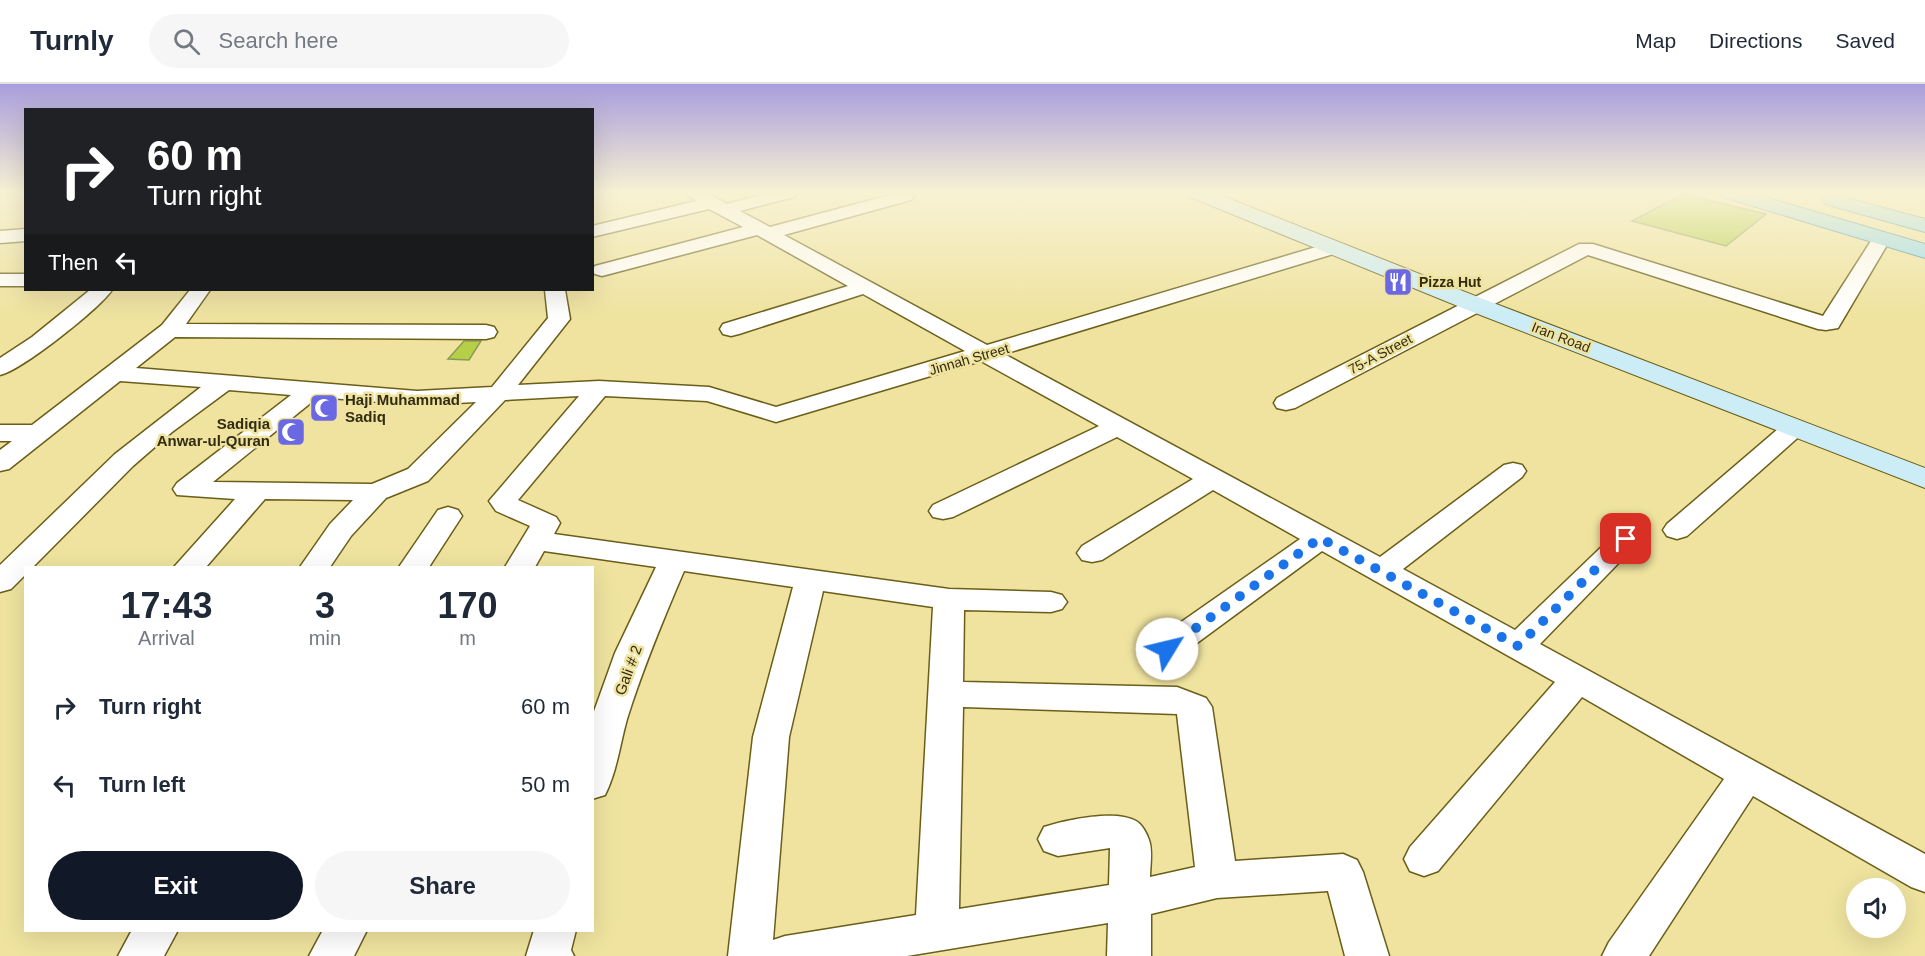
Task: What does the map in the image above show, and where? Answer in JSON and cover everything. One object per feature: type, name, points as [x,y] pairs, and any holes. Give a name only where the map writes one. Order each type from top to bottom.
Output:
[{"type":"main road","name":"Iran Road","points":[[1298,234],[1925,479]]},
{"type":"main road","points":[[1867,234],[1925,251]]},
{"type":"main road","points":[[1887,234],[1925,245]]},
{"type":"street","points":[[602,270],[752,234]]},
{"type":"street","points":[[768,234],[1518,646],[1925,874]]},
{"type":"street","points":[[0,237],[24,235]]},
{"type":"street","name":"75-A Street","points":[[1286,403],[1474,304],[1590,248],[1826,324],[1830,323],[1878,245]]},
{"type":"street","name":"Jinnah Street","points":[[114,373],[417,398],[599,388],[710,394],[776,415],[987,354],[1333,248]]},
{"type":"street","points":[[0,280],[24,280]]},
{"type":"street","points":[[731,328],[865,287]]},
{"type":"street","points":[[0,368],[40,342],[101,291]]},
{"type":"street","points":[[0,463],[170,330],[199,291]]},
{"type":"street","points":[[312,390],[187,489],[376,492],[418,476],[499,393],[559,319],[555,291]]},
{"type":"street","points":[[170,330],[486,332]]},
{"type":"street","points":[[0,582],[124,460],[163,427],[225,382]]},
{"type":"street","points":[[521,566],[546,523],[503,501],[599,388]]},
{"type":"street","points":[[943,511],[1117,427]]},
{"type":"street","points":[[1677,530],[1794,428]]},
{"type":"street","points":[[0,433],[37,433]]},
{"type":"street","points":[[1381,571],[1513,471]]},
{"type":"street","points":[[1092,553],[1212,479]]},
{"type":"street","points":[[190,566],[257,491]]},
{"type":"street","points":[[316,566],[340,530],[376,492]]},
{"type":"street","points":[[415,566],[448,516]]},
{"type":"street","points":[[1167,649],[1320,538]]},
{"type":"street","points":[[1518,646],[1626,539]]},
{"type":"street","points":[[536,541],[949,599],[1051,602]]},
{"type":"street","name":"Gali # 2","points":[[594,777],[609,721],[632,653],[674,560]]},
{"type":"street","points":[[750,956],[771,737],[810,580]]},
{"type":"street","points":[[937,933],[949,599]]},
{"type":"street","points":[[1424,859],[1577,680]]},
{"type":"street","points":[[945,694],[1177,700],[1194,707],[1217,880]]},
{"type":"street","points":[[1624,956],[1747,775]]},
{"type":"street","points":[[1058,839],[1110,832],[1123,833],[1130,842],[1129,956]]},
{"type":"street","points":[[785,956],[1128,901],[1217,880],[1343,872],[1367,956]]},
{"type":"street","points":[[140,956],[156,932]]},
{"type":"street","points":[[331,956],[345,932]]},
{"type":"street","points":[[550,956],[555,932]]},
{"type":"building","points":[[1680,234],[1741,234],[1726,246]]},
{"type":"building","points":[[464,341],[481,341],[469,360],[448,359]]},
{"type":"place","name":"Pizza Hut","points":[[1398,282]]},
{"type":"place","name":"Haji Muhammad Sadiq","points":[[324,408]]},
{"type":"place","name":"Sadiqia Anwar-ul-Quran","points":[[291,432]]},
{"type":"route","points":[[1167,649],[1320,538],[1518,646],[1626,539]]}]
